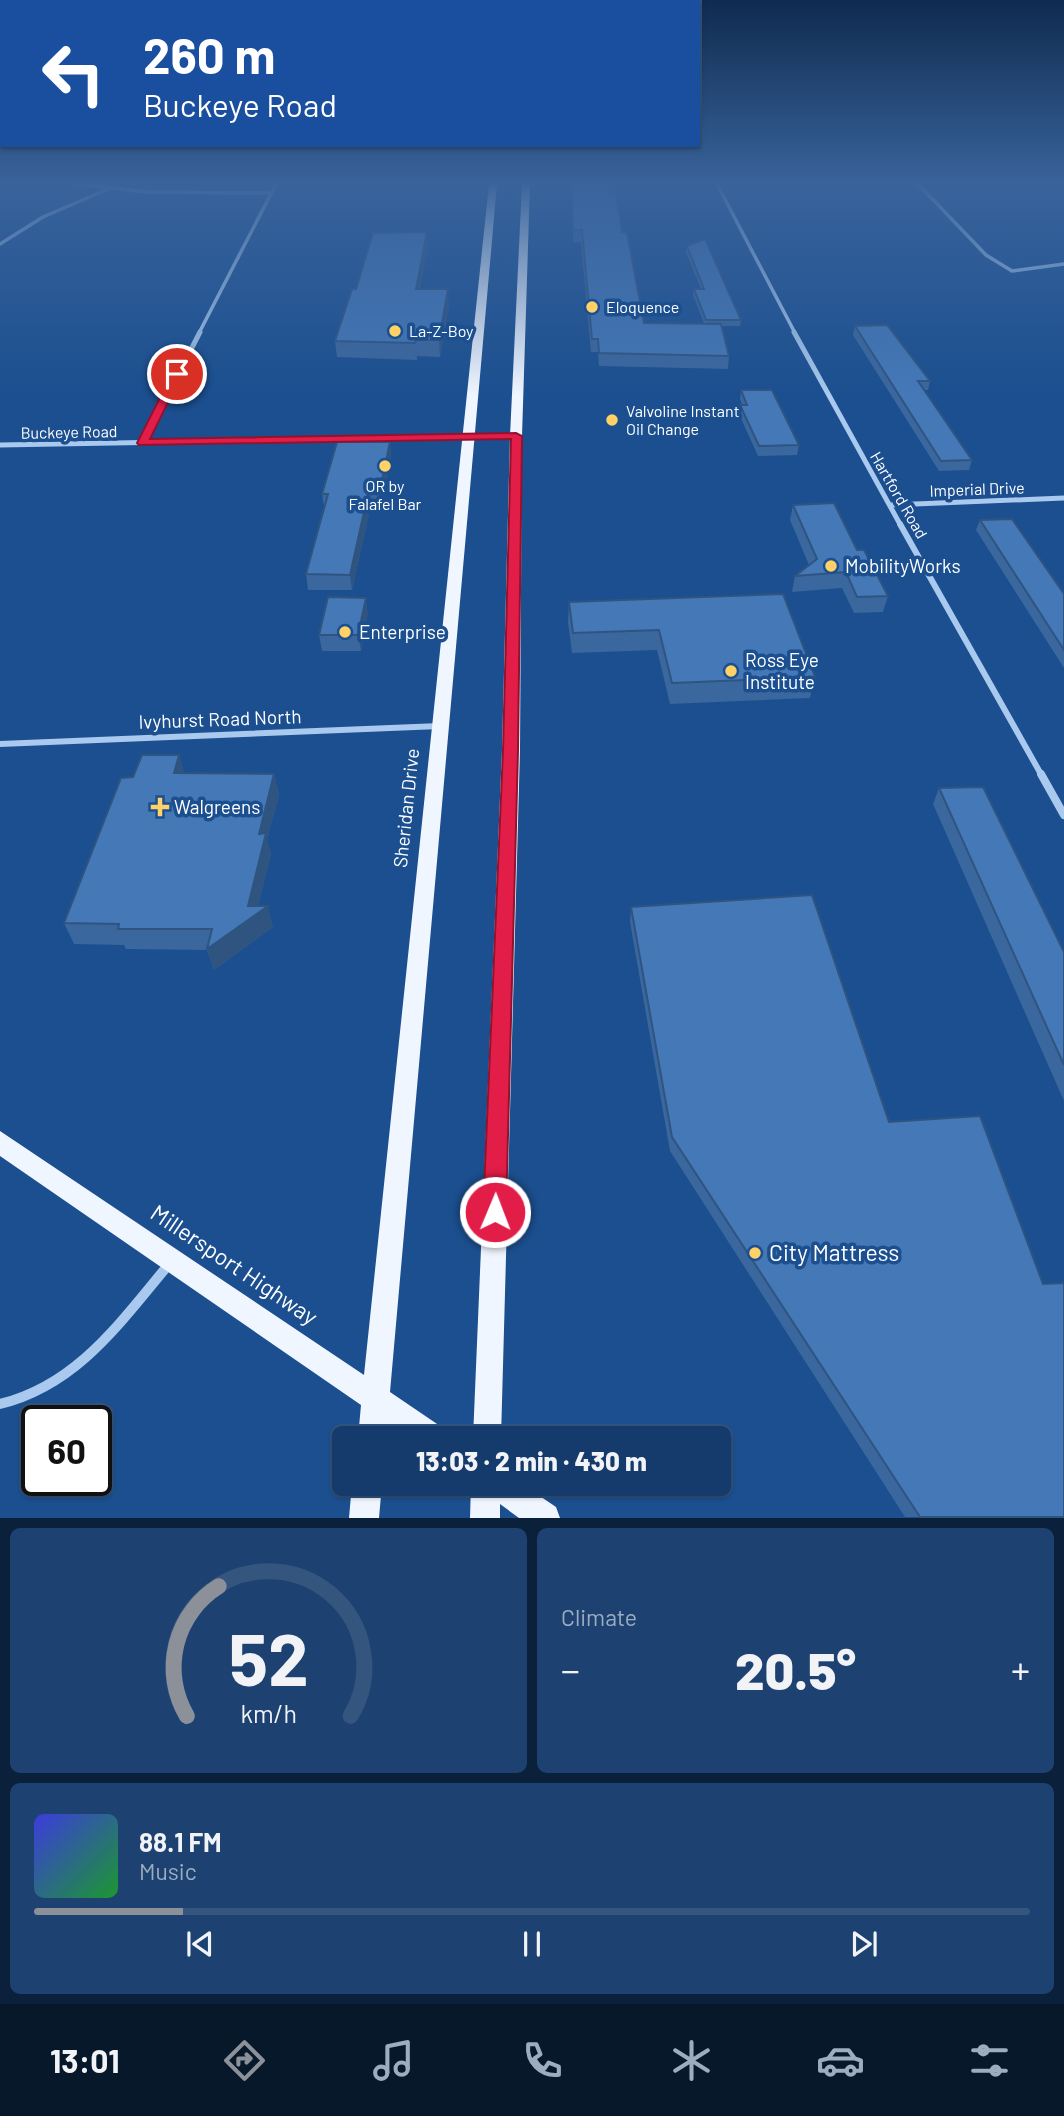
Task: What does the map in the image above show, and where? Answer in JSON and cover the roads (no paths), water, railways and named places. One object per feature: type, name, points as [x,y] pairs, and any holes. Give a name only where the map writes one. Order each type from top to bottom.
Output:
[{"type":"main road","name":"Sheridan Drive","points":[[373,1426],[486,255]]},
{"type":"main road","points":[[487,1426],[523,255]]},
{"type":"main road","name":"Millersport Highway","points":[[0,1142],[416,1426]]},
{"type":"main road","points":[[364,1517],[366,1496]]},
{"type":"main road","points":[[485,1517],[486,1496]]},
{"type":"main road","points":[[514,1496],[545,1517]]},
{"type":"street","points":[[143,443],[239,255]]},
{"type":"street","name":"Hartford Road","points":[[754,255],[830,401],[1064,815]]},
{"type":"street","points":[[986,255],[1012,271],[1064,264]]},
{"type":"street","name":"Buckeye Road","points":[[0,445],[516,436]]},
{"type":"street","name":"Imperial Drive","points":[[891,505],[1064,498]]},
{"type":"street","name":"Ivyhurst Road North","points":[[0,744],[441,726]]},
{"type":"street","points":[[0,1404],[19,1402],[70,1372],[172,1260]]},
{"type":"place","name":"Eloquence","points":[[592,307]]},
{"type":"place","name":"La-Z-Boy","points":[[395,331]]},
{"type":"place","name":"Valvoline Instant Oil Change","points":[[612,420]]},
{"type":"place","name":"OR by Falafel Bar","points":[[385,466]]},
{"type":"place","name":"MobilityWorks","points":[[831,566]]},
{"type":"place","name":"Enterprise","points":[[345,632]]},
{"type":"place","name":"Ross Eye Institute","points":[[731,671]]},
{"type":"place","name":"Walgreens","points":[[160,807]]},
{"type":"place","name":"City Mattress","points":[[755,1253]]}]
